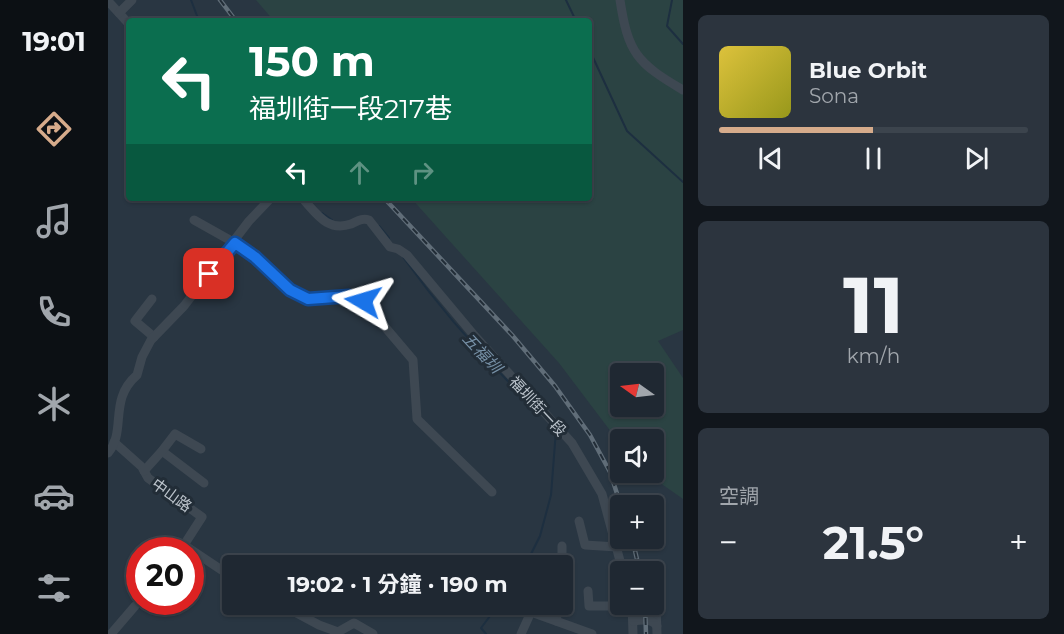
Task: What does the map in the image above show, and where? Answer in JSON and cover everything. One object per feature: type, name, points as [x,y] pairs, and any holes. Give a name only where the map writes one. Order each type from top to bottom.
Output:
[{"type":"street","points":[[119,13],[132,0]]},
{"type":"street","points":[[620,0],[625,32],[633,49],[657,75],[683,90]]},
{"type":"street","points":[[108,1],[126,21]]},
{"type":"street","points":[[108,453],[116,439],[111,406],[131,378],[137,375],[142,357],[152,338],[184,306],[235,243],[249,221],[268,201]]},
{"type":"street","name":"福圳街一段","points":[[306,201],[332,226],[340,227],[363,218],[369,220],[390,247],[407,255],[479,341],[572,443],[602,494],[610,522]]},
{"type":"street","points":[[194,220],[235,243],[255,257],[290,290],[308,299],[349,296],[363,301],[413,360],[417,419],[492,492]]},
{"type":"street","points":[[152,299],[135,321],[152,338]]},
{"type":"street","name":"中山路","points":[[144,471],[175,434],[201,449]]},
{"type":"street","name":"中山路","points":[[114,442],[144,471],[148,478],[202,517],[184,545],[222,570]]},
{"type":"street","name":"中山路","points":[[162,452],[204,483]]},
{"type":"street","points":[[579,521],[585,545],[610,547]]},
{"type":"street","points":[[562,546],[562,555]]},
{"type":"street","points":[[588,591],[589,606],[610,606]]},
{"type":"street","points":[[521,634],[531,612],[592,634]]},
{"type":"street","points":[[111,634],[127,615]]},
{"type":"street","points":[[300,615],[338,632],[354,623],[373,634]]},
{"type":"street","points":[[556,621],[557,615]]},
{"type":"street","points":[[633,615],[633,634]]},
{"type":"street","points":[[656,615],[657,630]]},
{"type":"street","points":[[633,621],[652,621],[657,630]]},
{"type":"green space","points":[[256,0],[683,0],[683,330],[658,341],[683,378],[683,499],[660,483],[664,483],[664,429],[610,430],[559,363],[414,201],[592,201],[592,18],[271,18]]},
{"type":"waterway","name":"五福圳","points":[[191,0],[198,18]]},
{"type":"waterway","points":[[566,0],[575,18]]},
{"type":"waterway","points":[[672,0],[667,26],[683,44]]},
{"type":"waterway","points":[[592,55],[627,131],[683,182]]},
{"type":"waterway","name":"五福圳","points":[[322,213],[332,220]]},
{"type":"waterway","name":"五福圳","points":[[379,226],[389,238]]},
{"type":"waterway","name":"五福圳","points":[[403,257],[464,334],[531,404]]},
{"type":"waterway","name":"五福圳","points":[[530,555],[540,536],[551,495],[556,430]]},
{"type":"waterway","name":"五福圳","points":[[486,634],[481,628],[491,615]]},
{"type":"railway","points":[[220,0],[234,18]]},
{"type":"railway","points":[[387,201],[512,335],[555,386],[590,435],[610,472],[617,495]]},
{"type":"railway","points":[[635,549],[637,561]]},
{"type":"railway","points":[[645,615],[646,634]]},
{"type":"route","points":[[209,274],[235,243],[255,257],[290,290],[308,299],[349,296],[363,301]]}]
